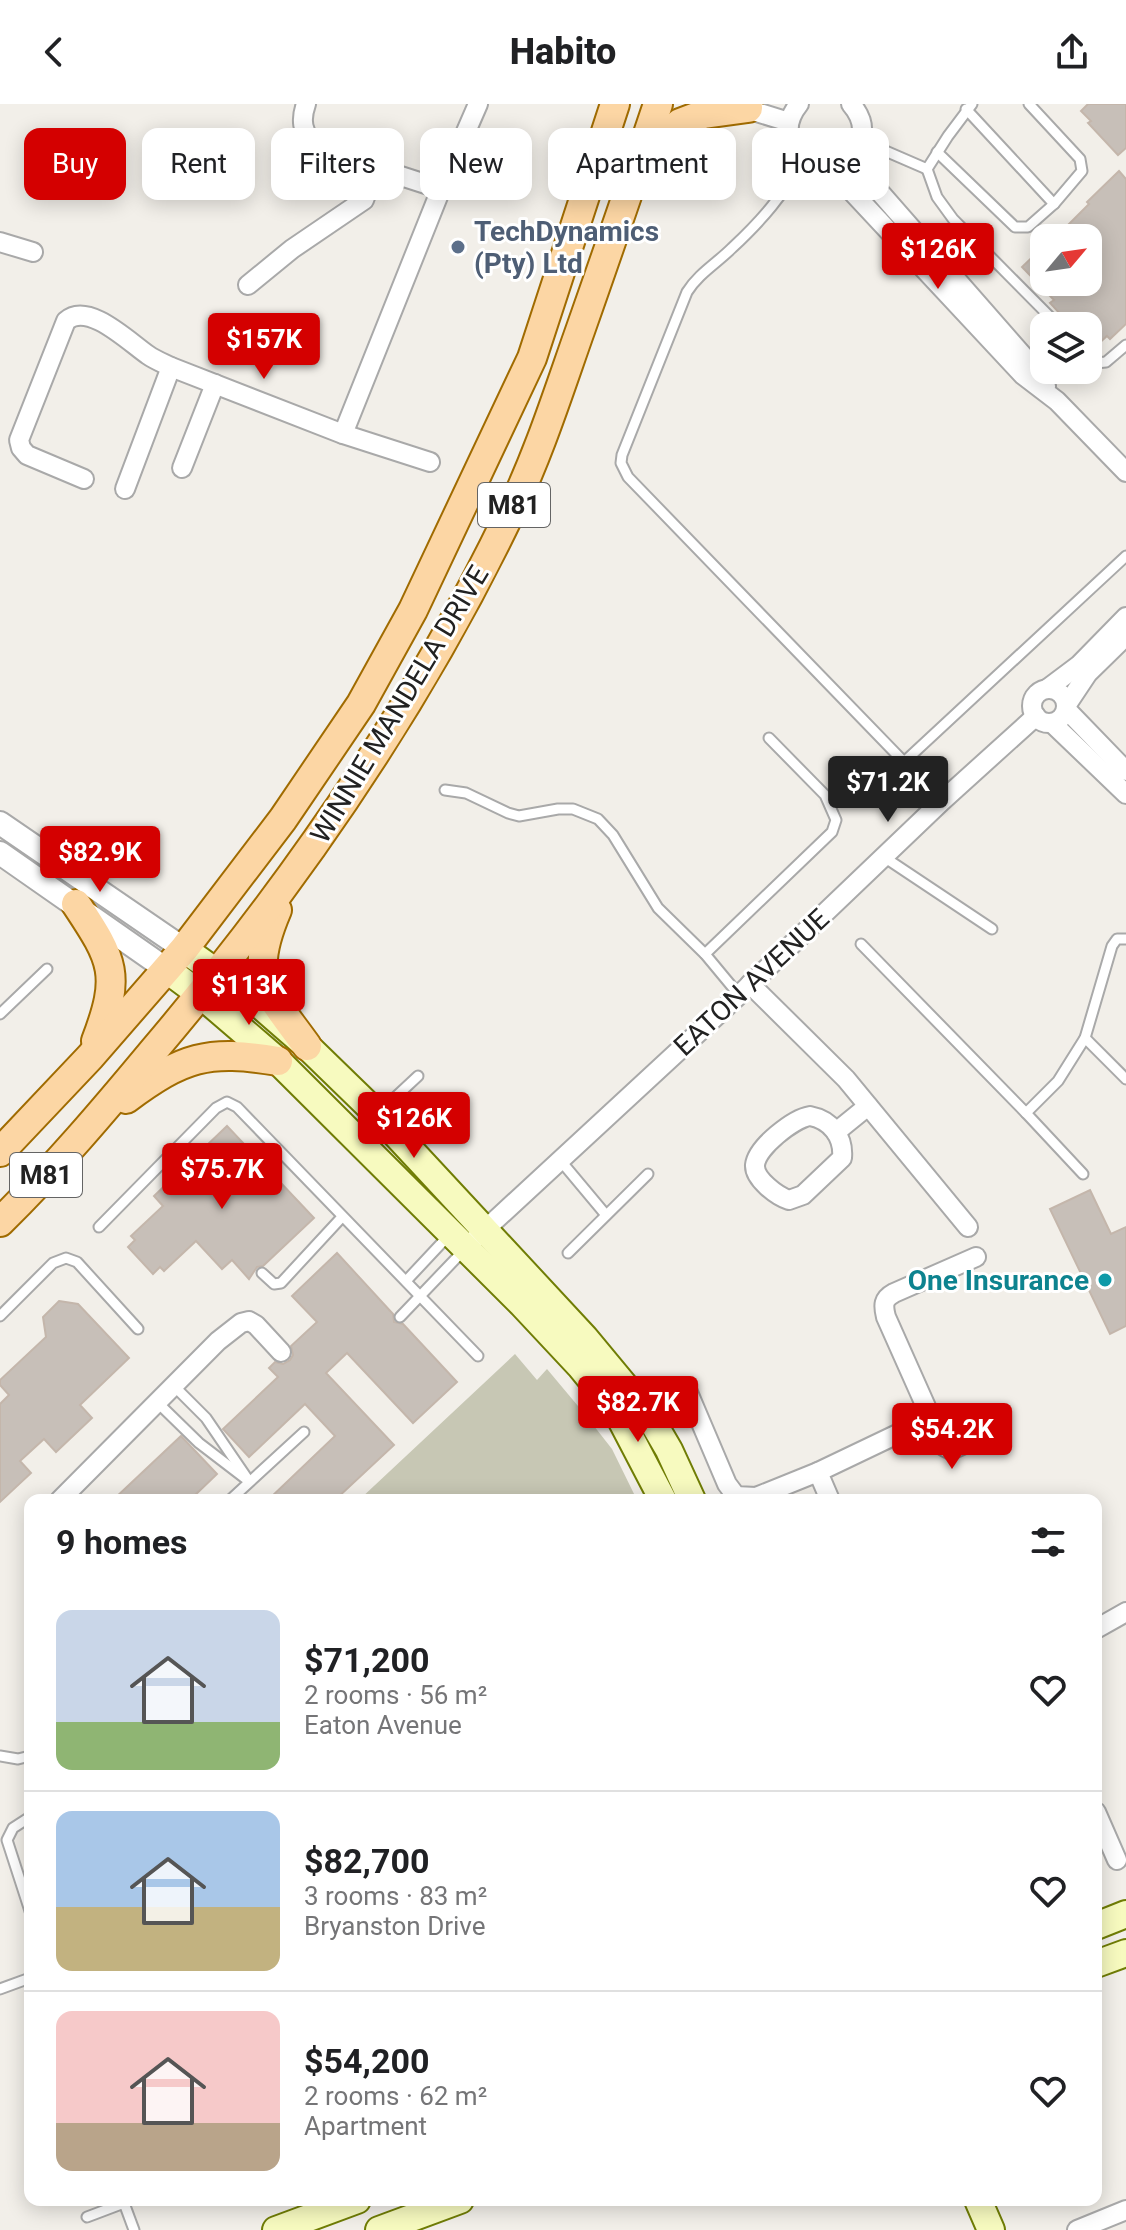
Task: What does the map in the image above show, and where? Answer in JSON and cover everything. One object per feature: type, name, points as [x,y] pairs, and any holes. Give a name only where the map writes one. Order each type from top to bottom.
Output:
[{"type":"main road","points":[[593,104],[601,128]]},
{"type":"main road","name":"WINNIE MANDELA DRIVE","points":[[609,128],[615,104]]},
{"type":"main road","name":"WINNIE MANDELA DRIVE","points":[[650,128],[658,104]]},
{"type":"main road","points":[[674,128],[704,114],[739,106]]},
{"type":"main road","name":"WINNIE MANDELA DRIVE","points":[[0,1152],[90,1057],[175,959],[261,849],[361,704],[413,610],[532,358],[585,200]]},
{"type":"main road","name":"WINNIE MANDELA DRIVE","points":[[0,1222],[90,1126],[219,974],[296,870],[407,700],[455,619],[512,511],[559,392],[625,200]]},
{"type":"main road","points":[[296,870],[275,915],[264,947],[261,968],[269,991],[307,1046]]},
{"type":"main road","points":[[76,904],[108,955],[112,972],[113,986],[107,1014],[90,1057]]},
{"type":"main road","points":[[175,959],[219,974],[280,1020],[377,1114],[585,1338],[648,1414],[689,1494]]},
{"type":"main road","points":[[175,959],[201,995],[278,1061],[580,1366],[616,1410],[660,1494]]},
{"type":"main road","points":[[90,1126],[156,1078],[192,1060],[226,1055],[278,1061]]},
{"type":"main road","points":[[1102,1924],[1126,1914]]},
{"type":"main road","points":[[1102,1962],[1126,1953]]},
{"type":"main road","points":[[276,2230],[311,2213],[336,2206]]},
{"type":"main road","points":[[379,2230],[444,2206]]},
{"type":"main road","points":[[981,2206],[991,2230]]},
{"type":"street","points":[[304,128],[306,104]]},
{"type":"street","points":[[468,128],[478,104]]},
{"type":"street","points":[[789,128],[799,104]]},
{"type":"street","points":[[851,104],[860,119],[860,128]]},
{"type":"street","points":[[739,106],[789,122]]},
{"type":"street","points":[[248,285],[292,249],[364,200]]},
{"type":"street","points":[[343,434],[437,200]]},
{"type":"street","points":[[860,200],[1023,375],[1057,401],[1126,472]]},
{"type":"street","points":[[887,200],[1033,367],[1057,401]]},
{"type":"street","points":[[0,242],[33,252]]},
{"type":"street","points":[[84,479],[27,455],[19,440],[66,321],[81,314],[125,335],[150,356],[171,367],[343,434],[430,462]]},
{"type":"street","points":[[125,489],[171,367]]},
{"type":"street","points":[[182,468],[215,384]]},
{"type":"street","points":[[1126,617],[1079,665],[1035,697],[1033,710],[1055,714],[1126,771]]},
{"type":"street","name":"EATON AVENUE","points":[[458,1241],[485,1229],[942,801],[1055,714],[1088,673],[1126,636]]},
{"type":"street","points":[[1047,689],[1060,693],[1055,714]]},
{"type":"street","points":[[1055,714],[1126,794]]},
{"type":"street","points":[[0,823],[175,959]]},
{"type":"street","points":[[0,853],[76,904],[175,959]]},
{"type":"street","points":[[744,989],[846,1079],[968,1227]]},
{"type":"street","points":[[836,1132],[868,1106]]},
{"type":"street","points":[[810,1116],[826,1122],[836,1132],[843,1149],[842,1158],[803,1195],[789,1200],[783,1198],[755,1170],[760,1153],[795,1121],[810,1116]]},
{"type":"street","points":[[976,1257],[894,1293],[884,1303],[886,1317],[945,1447],[951,1450],[1001,1428]]},
{"type":"street","points":[[66,1494],[218,1341],[241,1323],[249,1321],[256,1325],[281,1352]]},
{"type":"street","points":[[687,1390],[727,1484],[734,1494]]},
{"type":"street","points":[[763,1494],[818,1472],[931,1418]]},
{"type":"street","points":[[818,1472],[827,1494]]},
{"type":"street","points":[[1102,1626],[1126,1612]]},
{"type":"street","points":[[1102,1826],[1117,1860]]},
{"type":"street","points":[[1077,2230],[1126,2210]]},
{"type":"lane","points":[[937,152],[1015,227],[1028,227],[1054,204],[1082,171],[1082,163],[1029,104]]},
{"type":"lane","points":[[927,169],[969,106],[1054,204]]},
{"type":"lane","points":[[889,153],[927,169],[937,197],[953,219],[1045,312]]},
{"type":"lane","points":[[777,200],[759,223],[696,279],[687,292],[621,463],[628,477],[942,801]]},
{"type":"lane","points":[[1102,362],[1126,345]]},
{"type":"lane","points":[[904,762],[1126,556]]},
{"type":"lane","points":[[705,954],[832,832],[836,820],[825,795],[769,738]]},
{"type":"lane","points":[[445,790],[466,793],[519,816],[573,809],[598,819],[613,835],[658,908],[744,989]]},
{"type":"lane","points":[[884,857],[992,929]]},
{"type":"lane","points":[[1026,1113],[1058,1081],[1085,1038],[1112,946],[1117,939],[1126,939]]},
{"type":"lane","points":[[861,944],[1083,1174]]},
{"type":"lane","points":[[0,1014],[47,969]]},
{"type":"lane","points":[[1085,1038],[1126,1079]]},
{"type":"lane","points":[[354,1136],[418,1076]]},
{"type":"lane","points":[[99,1227],[216,1108],[227,1102],[237,1107],[478,1356]]},
{"type":"lane","points":[[560,1160],[606,1215]]},
{"type":"lane","points":[[568,1253],[648,1174]]},
{"type":"lane","points":[[262,1273],[274,1284],[281,1283],[342,1217]]},
{"type":"lane","points":[[406,1281],[458,1241]]},
{"type":"lane","points":[[400,1317],[421,1296],[458,1241]]},
{"type":"lane","points":[[0,1316],[53,1263],[66,1258],[77,1262],[138,1329]]},
{"type":"lane","points":[[174,1386],[206,1418],[249,1481]]},
{"type":"lane","points":[[157,1402],[208,1450],[249,1481]]},
{"type":"lane","points":[[236,1494],[304,1432]]},
{"type":"lane","points":[[0,1756],[24,1758]]},
{"type":"lane","points":[[24,1821],[13,1828],[7,1840],[24,1892]]},
{"type":"lane","points":[[0,1989],[24,1980]]},
{"type":"lane","points":[[87,2217],[116,2206]]},
{"type":"lane","points":[[125,2206],[134,2230]]},
{"type":"shaded area","points":[[515,1354],[537,1380],[547,1369],[612,1449],[634,1494],[365,1494]]},
{"type":"building","points":[[1088,104],[1126,104],[1126,148],[1118,155],[1088,123],[1091,121],[1081,111]]},
{"type":"building","points":[[1119,171],[1126,179],[1126,324],[1110,339],[1107,336],[1102,340],[1102,312],[1058,312],[1050,303],[1054,300],[1050,296],[1102,296],[1102,224],[1069,224],[1089,204],[1087,202]]},
{"type":"building","points":[[1030,259],[1030,275],[1022,267]]},
{"type":"building","points":[[227,1126],[314,1218],[263,1266],[257,1267],[249,1279],[232,1260],[222,1269],[196,1241],[164,1271],[160,1267],[153,1274],[128,1247],[135,1240],[131,1236],[163,1206],[154,1196]]},
{"type":"building","name":"One Insurance","points":[[1090,1190],[1111,1234],[1126,1227],[1126,1326],[1110,1334],[1050,1209]]},
{"type":"building","points":[[337,1253],[393,1314],[394,1322],[403,1324],[457,1382],[413,1423],[347,1353],[326,1373],[394,1445],[341,1494],[274,1494],[335,1436],[305,1404],[249,1457],[223,1429],[278,1377],[269,1368],[275,1362],[283,1364],[290,1360],[293,1355],[291,1346],[317,1322],[292,1296]]},
{"type":"building","points":[[59,1301],[78,1304],[129,1358],[80,1405],[92,1418],[56,1452],[44,1439],[20,1461],[31,1473],[0,1502],[0,1404],[9,1395],[0,1385],[0,1380],[46,1337],[43,1317]]},
{"type":"building","points":[[181,1436],[217,1474],[196,1494],[119,1494]]},
{"type":"place","name":"TechDynamics (Pty) Ltd","points":[[458,247]]},
{"type":"place","name":"One Insurance","points":[[1105,1280]]}]
